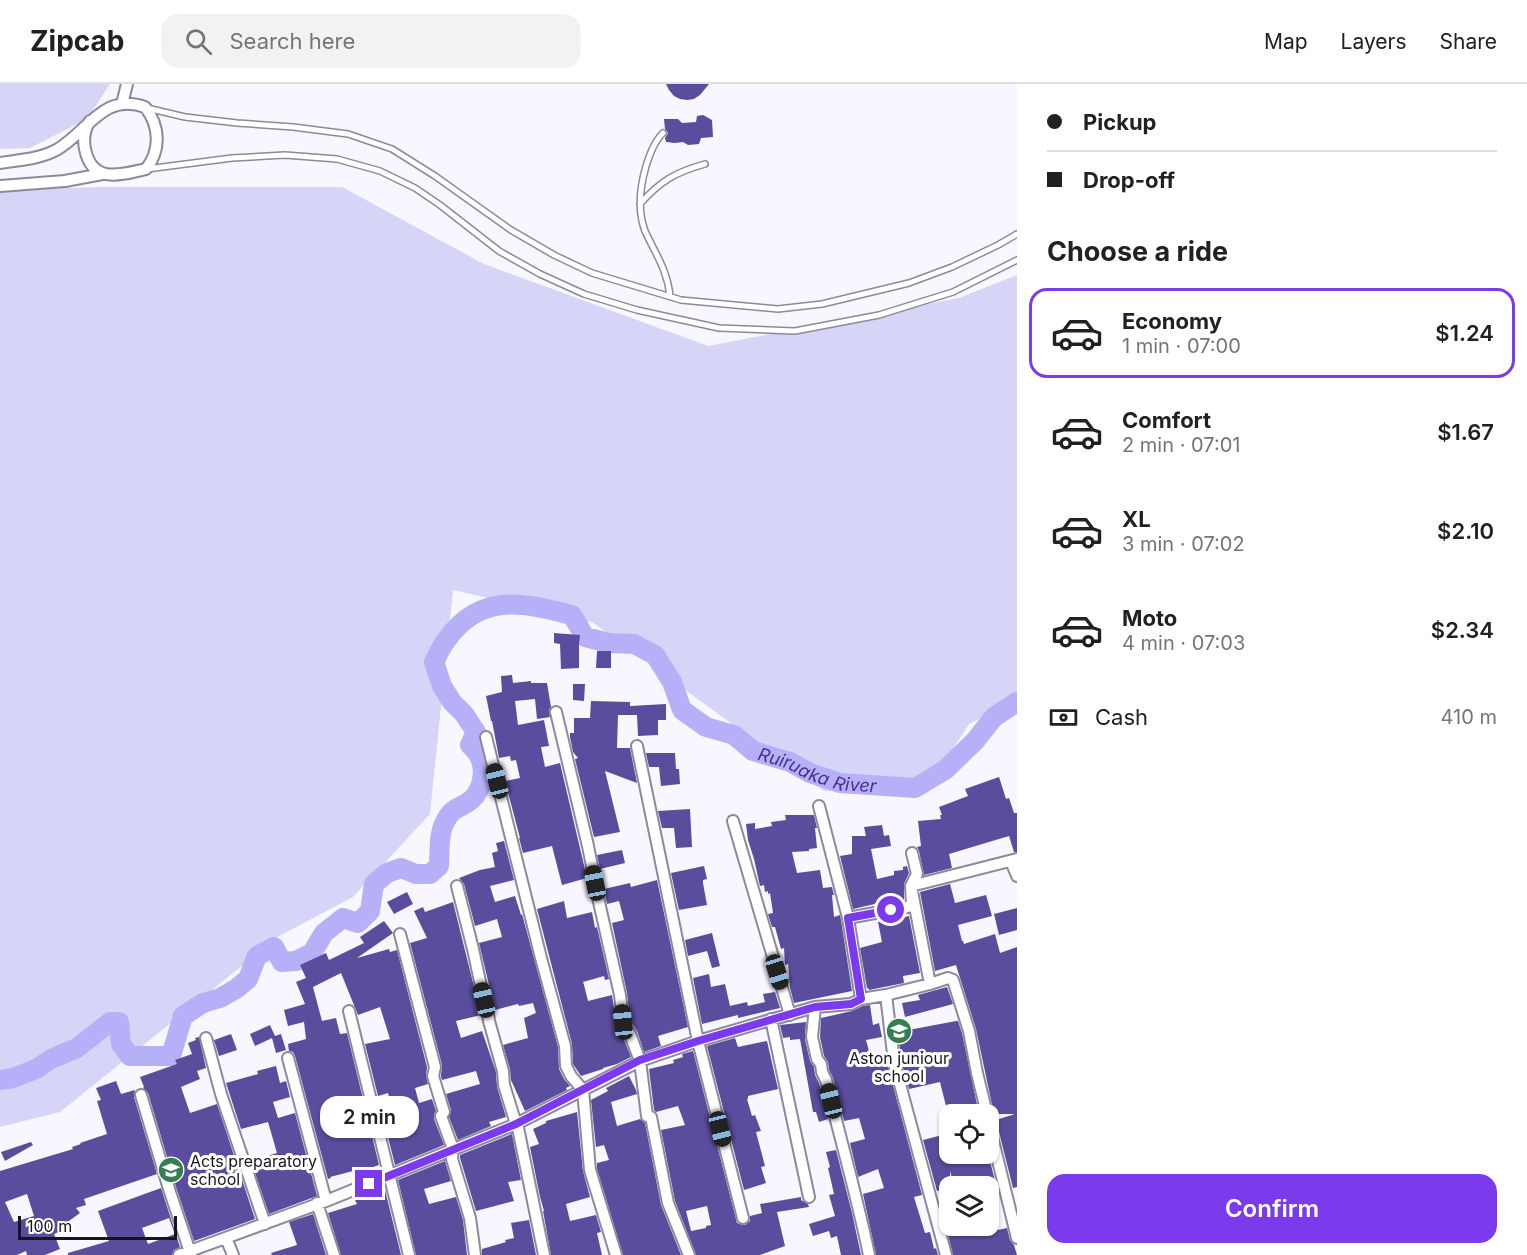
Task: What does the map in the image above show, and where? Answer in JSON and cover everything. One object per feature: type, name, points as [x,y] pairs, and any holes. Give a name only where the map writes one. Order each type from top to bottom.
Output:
[{"type":"street","points":[[122,104],[127,84]]},
{"type":"street","points":[[0,163],[29,159],[60,148],[105,110],[122,104],[145,107],[155,123],[158,139],[152,161],[146,169],[102,174],[65,182],[0,186]]},
{"type":"street","points":[[90,122],[84,135],[85,147],[92,168],[102,174]]},
{"type":"street","points":[[556,711],[588,846],[620,995],[623,1022],[640,1060],[647,1116],[651,1117],[668,1203],[690,1255]]},
{"type":"street","points":[[486,737],[565,1046],[566,1066],[583,1090],[590,1170],[616,1255]]},
{"type":"street","points":[[637,746],[698,1041],[743,1218]]},
{"type":"street","points":[[819,806],[848,918],[861,999]]},
{"type":"street","points":[[733,820],[790,1015]]},
{"type":"street","points":[[848,918],[912,906],[911,886],[918,874],[912,852]]},
{"type":"street","points":[[911,886],[1014,860],[1017,876]]},
{"type":"street","points":[[457,886],[503,1071],[504,1085],[517,1124],[544,1255]]},
{"type":"street","points":[[911,886],[930,984]]},
{"type":"street","points":[[400,934],[435,1067],[433,1076],[444,1112],[441,1116],[453,1149],[452,1159],[470,1218],[475,1255]]},
{"type":"street","points":[[141,1095],[187,1254],[517,1124],[640,1060],[815,1007],[851,1004],[861,999],[886,995],[948,978],[952,980],[969,1031],[985,1104]]},
{"type":"street","points":[[886,995],[894,1062],[946,1255]]},
{"type":"street","points":[[815,1007],[812,1037],[817,1059],[826,1080],[869,1255]]},
{"type":"street","points":[[349,1011],[409,1255]]},
{"type":"street","points":[[771,1019],[809,1197]]},
{"type":"street","points":[[206,1038],[221,1094],[265,1224]]},
{"type":"street","points":[[288,1058],[334,1255]]},
{"type":"street","points":[[999,1164],[1017,1238]]},
{"type":"street","points":[[226,1238],[233,1255]]},
{"type":"lane","points":[[145,107],[196,118],[348,134],[392,149],[435,176],[511,230],[554,255],[592,273],[681,300],[778,309],[822,304],[909,283],[952,267],[1017,234]]},
{"type":"lane","points":[[663,133],[657,140],[645,171],[640,204],[645,229],[663,264],[669,282],[670,296]]},
{"type":"lane","points":[[146,169],[232,158],[285,155],[337,159],[380,171],[415,188],[499,251],[540,274],[584,294],[637,310],[719,328],[795,331],[879,315],[953,292],[1017,260]]},
{"type":"lane","points":[[640,204],[654,188],[669,178],[705,164]]},
{"type":"shaded area","points":[[0,84],[110,84],[87,119],[30,148],[0,149]]},
{"type":"shaded area","points":[[101,187],[342,187],[484,264],[708,346],[959,298],[1017,275],[1017,700],[969,724],[927,788],[824,791],[592,622],[453,590],[430,814],[353,897],[279,936],[60,1112],[0,1127],[0,190]]},
{"type":"building","points":[[666,84],[709,84],[700,95],[687,100],[674,96]]},
{"type":"building","points":[[703,115],[712,120],[713,137],[701,138],[699,144],[666,142],[665,138],[668,133],[664,119],[678,119],[682,123],[696,122],[697,116]]},
{"type":"building","points":[[554,633],[580,635],[579,668],[561,669],[560,644],[554,643]]},
{"type":"building","points":[[597,651],[611,651],[611,668],[596,668]]},
{"type":"building","points":[[512,675],[513,683],[531,681],[531,683],[547,683],[551,707],[550,717],[537,719],[535,699],[515,701],[518,725],[544,720],[549,746],[541,747],[545,767],[560,763],[587,878],[562,885],[552,846],[523,853],[505,781],[520,778],[516,760],[511,761],[510,756],[499,758],[486,696],[502,692],[501,676]]},
{"type":"building","points":[[573,684],[585,684],[584,701],[573,700]]},
{"type":"building","points":[[591,701],[630,702],[630,706],[666,704],[666,720],[658,720],[658,735],[638,736],[637,715],[618,715],[617,748],[630,748],[637,783],[605,771],[620,832],[594,837],[575,759],[578,758],[573,752],[570,737],[570,733],[574,733],[574,718],[590,718]]},
{"type":"building","points":[[646,753],[675,753],[680,784],[661,786],[659,767],[649,767]]},
{"type":"building","points":[[999,777],[1006,799],[1009,798],[1014,813],[1017,813],[1017,852],[1014,852],[1009,836],[949,854],[952,868],[924,875],[917,847],[921,846],[918,821],[941,819],[939,807],[968,796],[965,789]]},
{"type":"building","points":[[690,809],[692,847],[676,848],[674,828],[662,828],[658,811]]},
{"type":"building","points":[[785,815],[814,815],[817,828],[815,828],[817,848],[792,852],[797,873],[820,870],[823,888],[832,887],[834,917],[840,915],[852,991],[794,1003],[788,964],[785,965],[784,948],[781,949],[775,927],[772,927],[768,914],[773,913],[770,893],[765,892],[764,885],[760,886],[746,824],[755,823],[755,829],[772,826],[771,822],[786,820]]},
{"type":"building","points":[[882,825],[884,836],[889,835],[891,846],[871,849],[877,879],[894,875],[894,871],[903,870],[903,867],[907,866],[909,873],[904,884],[904,900],[853,909],[840,856],[852,854],[852,836],[866,836],[864,827]]},
{"type":"building","points":[[504,841],[514,880],[490,886],[495,902],[515,896],[522,914],[558,1047],[559,1069],[570,1086],[566,1088],[567,1090],[525,1111],[511,1080],[503,1045],[528,1038],[524,1018],[536,1013],[533,1003],[495,1010],[479,943],[502,937],[497,919],[475,926],[464,884],[459,878],[495,867],[492,853],[498,851],[496,843]]},
{"type":"building","points":[[622,850],[625,863],[600,869],[597,855]]},
{"type":"building","points":[[704,866],[707,879],[703,880],[703,883],[707,905],[679,910],[671,873]]},
{"type":"building","points":[[657,880],[688,1027],[658,1036],[661,1046],[644,1052],[637,1031],[630,1020],[627,993],[612,923],[624,920],[619,901],[607,904],[604,889],[630,883],[631,887]]},
{"type":"building","points":[[950,884],[955,903],[986,895],[992,916],[958,925],[962,941],[964,944],[995,934],[1000,953],[1017,947],[1017,1187],[1013,1188],[999,1132],[999,1119],[1015,1114],[999,1114],[999,1104],[992,1104],[976,1029],[956,965],[935,971],[920,892]]},
{"type":"building","points":[[407,892],[413,904],[394,914],[387,902]]},
{"type":"building","points":[[564,901],[567,918],[592,912],[609,979],[605,980],[604,976],[583,982],[588,1001],[612,995],[616,1023],[631,1057],[581,1076],[573,1064],[572,1044],[537,909]]},
{"type":"building","points":[[453,902],[481,1015],[456,1021],[461,1038],[482,1031],[496,1072],[497,1087],[506,1117],[489,1122],[491,1126],[458,1140],[449,1117],[451,1110],[446,1094],[480,1084],[476,1071],[442,1080],[442,1065],[410,943],[427,938],[414,911],[423,907],[425,912]]},
{"type":"building","points":[[1017,908],[1017,930],[999,935],[994,914]]},
{"type":"building","points":[[900,916],[900,918],[909,916],[920,973],[903,976],[904,983],[869,990],[860,948],[882,942],[878,922]]},
{"type":"building","points":[[384,921],[393,933],[357,958],[389,949],[390,952],[397,950],[427,1067],[428,1084],[415,1088],[419,1103],[432,1099],[436,1111],[434,1119],[444,1145],[395,1165],[382,1113],[393,1110],[388,1093],[378,1096],[365,1044],[390,1039],[380,1007],[358,1015],[341,973],[313,987],[322,1021],[336,1018],[340,1034],[347,1033],[379,1165],[370,1168],[370,1171],[359,1174],[357,1170],[328,1179],[295,1056],[289,1051],[288,1044],[306,1039],[304,1022],[288,1026],[284,1010],[305,1004],[296,982],[306,978],[300,965],[326,953],[329,960],[364,943],[360,937]]},
{"type":"building","points":[[712,933],[720,966],[712,968],[707,951],[688,956],[685,940]]},
{"type":"building","points":[[709,974],[711,987],[725,984],[730,1006],[747,1002],[748,1006],[765,1002],[763,994],[775,992],[780,1008],[702,1024],[693,978]]},
{"type":"building","points":[[947,987],[953,1004],[905,1017],[902,1003],[920,1000],[918,995]]},
{"type":"building","points":[[870,1005],[873,1025],[879,1023],[882,1037],[866,1040],[872,1062],[886,1059],[922,1195],[914,1197],[925,1233],[930,1232],[934,1249],[936,1248],[938,1255],[876,1255],[863,1194],[884,1188],[878,1169],[858,1177],[850,1143],[865,1139],[859,1118],[844,1121],[820,1037],[821,1018]]},
{"type":"building","points":[[958,1021],[977,1104],[946,1104],[940,1082],[909,1089],[901,1061],[898,1032]]},
{"type":"building","points":[[806,1022],[805,1039],[828,1119],[819,1122],[816,1112],[813,1112],[800,1039],[783,1038],[780,1025]]},
{"type":"building","points":[[270,1025],[275,1036],[281,1034],[286,1050],[276,1053],[272,1038],[255,1046],[250,1034]]},
{"type":"building","points":[[231,1034],[237,1050],[219,1056],[214,1040]]},
{"type":"building","points":[[199,1037],[206,1068],[197,1071],[200,1079],[181,1087],[190,1113],[217,1104],[255,1219],[194,1241],[148,1093],[143,1088],[140,1077],[177,1064],[175,1060],[192,1054],[188,1043]]},
{"type":"building","points":[[735,1038],[738,1047],[767,1041],[778,1089],[748,1096],[752,1116],[755,1115],[761,1131],[756,1132],[765,1166],[761,1167],[766,1183],[744,1190],[707,1046]]},
{"type":"building","points":[[693,1051],[737,1223],[745,1225],[750,1221],[750,1216],[762,1213],[760,1204],[801,1197],[801,1200],[808,1204],[809,1207],[777,1212],[785,1246],[760,1255],[696,1255],[675,1201],[661,1130],[685,1125],[678,1106],[656,1112],[654,1110],[649,1069],[674,1063],[673,1060],[683,1057],[682,1054]],"holes":[[[707,1206],[711,1225],[691,1231],[686,1211]]]},
{"type":"building","points":[[276,1066],[280,1083],[286,1081],[290,1097],[273,1102],[278,1118],[295,1113],[317,1196],[269,1214],[252,1164],[268,1160],[267,1156],[277,1153],[268,1122],[241,1129],[226,1083]]},
{"type":"building","points":[[629,1076],[637,1094],[611,1102],[617,1126],[640,1119],[645,1123],[661,1205],[681,1255],[623,1255],[597,1169],[597,1163],[609,1160],[604,1145],[596,1147],[591,1100],[608,1091],[606,1088]]},
{"type":"building","points":[[116,1081],[121,1094],[135,1090],[134,1097],[157,1174],[84,1199],[86,1205],[76,1208],[80,1213],[57,1228],[59,1232],[54,1234],[60,1249],[45,1255],[27,1255],[26,1251],[17,1255],[0,1255],[0,1171],[73,1149],[72,1147],[80,1143],[107,1134],[97,1101],[101,1100],[96,1088]],"holes":[[[27,1194],[34,1216],[14,1222],[5,1202]]]},
{"type":"building","points":[[577,1112],[583,1171],[590,1197],[566,1204],[570,1221],[596,1215],[601,1232],[597,1233],[602,1255],[551,1255],[530,1147],[539,1144],[533,1129],[546,1121]]},
{"type":"building","points":[[512,1134],[521,1180],[508,1182],[514,1201],[476,1211],[460,1155]]},
{"type":"building","points":[[939,1136],[939,1164],[991,1164],[994,1176],[951,1176],[950,1171],[950,1176],[939,1176],[939,1191],[937,1191],[923,1140]]},
{"type":"building","points":[[31,1142],[33,1145],[5,1161],[1,1152]]},
{"type":"building","points":[[836,1150],[861,1255],[841,1255],[837,1236],[831,1238],[829,1231],[813,1236],[809,1224],[835,1216],[829,1195],[834,1194],[826,1152]]},
{"type":"building","points":[[445,1161],[451,1181],[424,1189],[429,1204],[456,1197],[463,1220],[467,1255],[416,1255],[398,1180]]},
{"type":"building","points":[[384,1186],[401,1255],[341,1255],[328,1213],[357,1204],[354,1198]]},
{"type":"building","points":[[161,1188],[180,1247],[174,1250],[172,1255],[68,1255],[68,1253],[109,1241],[98,1211]],"holes":[[[169,1218],[175,1234],[148,1244],[142,1228]]]},
{"type":"building","points":[[313,1214],[326,1255],[272,1255],[271,1253],[297,1245],[289,1222]]},
{"type":"building","points":[[529,1220],[536,1255],[482,1255],[482,1249],[514,1238],[511,1223]]},
{"type":"building","points":[[1007,1228],[1017,1255],[953,1255],[948,1236],[999,1236],[999,1230]]},
{"type":"waterway","name":"Ruiruaka River","points":[[0,1080],[13,1078],[36,1069],[51,1059],[77,1048],[110,1022],[119,1022],[121,1044],[130,1056],[171,1056],[183,1016],[203,1003],[220,998],[236,989],[248,979],[257,956],[274,947],[282,962],[296,961],[312,953],[324,933],[343,918],[358,923],[370,911],[374,884],[387,873],[401,868],[416,874],[430,874],[439,866],[443,825],[452,812],[475,796],[481,785],[483,773],[479,756],[470,745],[476,732],[442,686],[434,662],[446,641],[461,623],[475,613],[490,607],[521,605],[572,615],[585,637],[609,643],[634,644],[655,655],[672,682],[682,710],[706,727],[734,735],[753,751],[790,762],[810,773],[840,783],[915,788],[945,770],[975,741],[994,717],[1017,702]]},
{"type":"place","name":"Aston juniour school","points":[[899,1031]]},
{"type":"place","name":"Acts preparatory school","points":[[171,1170]]},
{"type":"route","points":[[369,1184],[516,1124],[640,1060],[771,1019],[815,1007],[851,1004],[861,999],[848,918],[891,910]]}]
